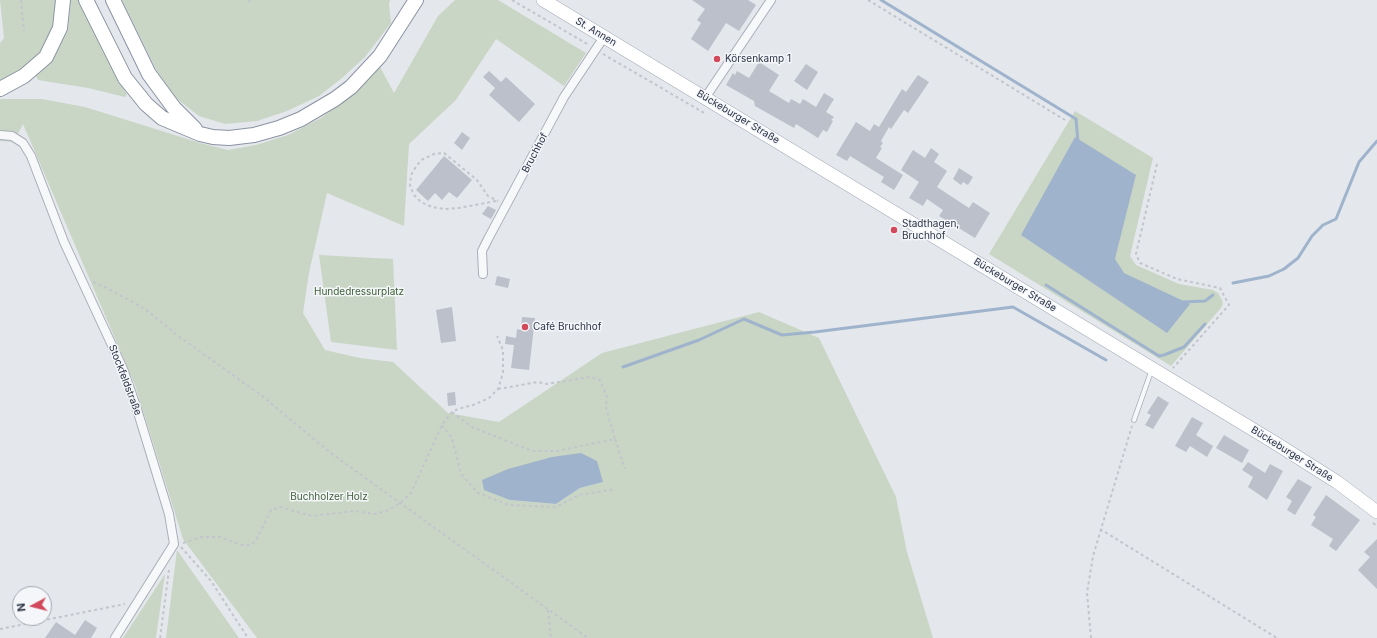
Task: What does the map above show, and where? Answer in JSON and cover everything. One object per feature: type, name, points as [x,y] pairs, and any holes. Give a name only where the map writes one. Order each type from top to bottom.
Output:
[{"type":"highway","points":[[0,89],[24,76],[46,57],[60,28],[63,0]]},
{"type":"highway","points":[[86,0],[125,78],[146,104],[162,118],[200,134],[229,138],[254,135],[301,119],[335,99],[351,87],[380,56],[416,0]]},
{"type":"highway","points":[[113,0],[149,74],[174,108],[200,134]]},
{"type":"main road","name":"St. Annen","points":[[543,0],[649,65]]},
{"type":"main road","name":"Bückeburger Straße","points":[[649,65],[1152,368],[1324,474],[1374,517]]},
{"type":"street","points":[[705,98],[771,0]]},
{"type":"street","name":"Bruchhof","points":[[483,274],[481,261],[482,251],[488,239],[564,97],[604,37]]},
{"type":"street","name":"Stockfeldstraße","points":[[0,135],[12,136],[23,143],[31,156],[64,242],[123,369],[136,406],[169,514],[174,544],[115,638]]},
{"type":"lane","points":[[1134,420],[1152,368]]},
{"type":"path","points":[[21,0],[24,31]]},
{"type":"path","points":[[512,0],[710,116]]},
{"type":"path","points":[[868,0],[1066,120]]},
{"type":"path","points":[[496,201],[488,196],[477,180],[444,153],[434,154],[423,159],[411,175],[410,186],[414,195],[421,202],[432,207],[444,209],[459,208],[496,201],[507,202]]},
{"type":"path","points":[[1157,164],[1136,254],[1140,263],[1176,280],[1220,288],[1229,305],[1166,377]]},
{"type":"path","points":[[80,277],[107,288],[145,309],[181,338],[261,395],[332,454],[588,638]]},
{"type":"path","points":[[248,638],[211,581],[179,545],[202,537],[220,537],[241,546],[249,545],[255,542],[271,510],[280,507],[312,516],[354,511],[375,514],[389,510],[400,503],[411,493],[442,425],[452,412],[489,398],[498,389],[503,373],[503,350],[497,336]]},
{"type":"path","points":[[498,389],[538,382],[547,384],[590,377],[600,380],[607,397],[606,407],[625,469]]},
{"type":"path","points":[[452,412],[472,427],[532,451],[557,451],[615,439]]},
{"type":"path","points":[[1091,638],[1087,593],[1093,556],[1134,420]]},
{"type":"path","points":[[442,425],[452,438],[461,474],[478,493],[509,505],[556,507],[579,495],[615,489]]},
{"type":"path","points":[[1374,517],[1377,526]]},
{"type":"path","points":[[1100,529],[1278,638]]},
{"type":"path","points":[[160,638],[170,566],[169,554]]},
{"type":"path","points":[[0,629],[138,602]]},
{"type":"path","points":[[548,610],[551,638]]},
{"type":"green space","points":[[0,0],[58,0],[55,27],[41,53],[21,72],[0,81],[0,43],[4,38]]},
{"type":"green space","points":[[71,0],[78,0],[119,82],[127,94],[125,97],[88,88],[38,80],[36,76],[52,62],[68,30]]},
{"type":"green space","points":[[122,0],[390,0],[391,23],[365,57],[319,96],[287,111],[257,121],[225,124],[199,116],[177,99],[157,71]]},
{"type":"green space","name":"Buchholzer Holz","points":[[455,0],[498,0],[586,53],[564,86],[496,39],[456,100],[409,144],[404,226],[327,193],[309,273],[303,313],[325,350],[360,358],[393,362],[448,413],[499,422],[602,353],[759,312],[819,338],[896,497],[907,552],[933,638],[257,638],[183,539],[135,385],[23,124],[14,142],[0,141],[0,99],[42,99],[85,107],[200,143],[228,150],[256,145],[288,135],[321,118],[350,96],[379,65],[394,93],[438,16]],"holes":[[[602,482],[580,488],[556,504],[510,500]]]},
{"type":"green space","points":[[1075,111],[1153,158],[1130,256],[1136,265],[1179,284],[1213,290],[1218,293],[1222,300],[1223,304],[1221,308],[1171,366],[989,254]]},
{"type":"green space","name":"Hundedressurplatz","points":[[319,255],[393,259],[397,350],[331,342]]},
{"type":"green space","points":[[177,550],[239,638],[166,638]]},
{"type":"green space","points":[[165,574],[156,638],[123,638]]},
{"type":"water","points":[[1075,137],[1136,175],[1115,259],[1124,273],[1190,304],[1167,333],[1021,235]]},
{"type":"water","points":[[581,453],[597,461],[603,482],[580,488],[556,504],[510,500],[484,490],[482,480],[508,469],[552,457]]},
{"type":"building","points":[[692,0],[748,0],[756,5],[739,31],[726,23],[708,51],[691,39],[701,23],[697,20],[705,9]]},
{"type":"building","points":[[759,62],[779,75],[769,91],[789,103],[791,99],[800,104],[803,99],[816,107],[824,93],[834,99],[826,112],[834,117],[831,120],[833,121],[827,132],[823,130],[818,138],[796,124],[794,128],[755,106],[754,101],[726,85],[733,73],[735,75],[737,71],[749,78]]},
{"type":"building","points":[[806,64],[818,72],[807,90],[794,81]]},
{"type":"building","points":[[489,71],[501,82],[506,77],[535,104],[519,122],[489,95],[495,88],[483,77]]},
{"type":"building","points":[[918,75],[929,82],[908,113],[904,110],[891,129],[889,127],[881,141],[883,143],[880,147],[882,148],[876,158],[903,175],[894,190],[881,182],[884,177],[850,156],[847,161],[836,155],[856,122],[870,131],[874,124],[879,127],[902,89],[906,92]]},
{"type":"building","points":[[462,132],[470,138],[462,150],[454,143]]},
{"type":"building","points":[[931,148],[939,154],[934,162],[947,171],[937,187],[969,208],[973,202],[990,213],[975,238],[939,216],[943,210],[927,199],[923,206],[909,198],[919,182],[901,170],[913,150],[925,158]]},
{"type":"building","points":[[444,156],[472,180],[457,198],[449,192],[442,200],[435,193],[428,201],[416,190]]},
{"type":"building","points":[[959,168],[973,177],[968,185],[963,182],[961,185],[953,179]]},
{"type":"building","points":[[488,206],[496,210],[491,219],[482,214]]},
{"type":"building","points":[[497,276],[510,279],[508,288],[495,285]]},
{"type":"building","points":[[452,307],[456,341],[441,343],[436,310]]},
{"type":"building","points":[[522,317],[535,318],[529,370],[511,368],[514,345],[505,344],[506,336],[516,338],[517,329],[521,330]]},
{"type":"building","points":[[455,392],[456,405],[448,406],[447,393]]},
{"type":"building","points":[[1158,396],[1169,403],[1153,429],[1145,425],[1151,415],[1147,413]]},
{"type":"building","points":[[1192,417],[1203,423],[1196,435],[1213,446],[1207,457],[1190,446],[1186,452],[1175,446]]},
{"type":"building","points":[[1224,435],[1249,450],[1242,463],[1216,448]]},
{"type":"building","points":[[1248,462],[1265,473],[1270,464],[1283,471],[1267,500],[1248,487],[1253,477],[1242,470]]},
{"type":"building","points":[[1298,479],[1312,487],[1295,515],[1287,510],[1292,501],[1286,497]]},
{"type":"building","points":[[1326,495],[1360,520],[1336,551],[1329,546],[1333,539],[1311,525],[1316,517],[1313,515]]},
{"type":"building","points":[[1377,539],[1377,589],[1358,570],[1370,557],[1364,552]]},
{"type":"building","points":[[85,620],[97,628],[91,638],[45,638],[56,622],[75,635]]},
{"type":"waterway","points":[[881,0],[1076,119],[1078,142]]},
{"type":"waterway","points":[[1233,283],[1269,276],[1284,269],[1298,258],[1312,236],[1323,225],[1336,219],[1359,162],[1377,141]]},
{"type":"waterway","points":[[1046,285],[1159,356],[1184,347],[1205,324]]},
{"type":"waterway","points":[[1183,302],[1205,301],[1213,295]]},
{"type":"waterway","points":[[623,367],[699,340],[744,319],[782,335],[1013,307],[1106,360]]},
{"type":"place","name":"Körsenkamp 1","points":[[717,59]]},
{"type":"place","name":"Stadthagen, Bruchhof","points":[[894,230]]},
{"type":"place","name":"Café Bruchhof","points":[[525,327]]}]
